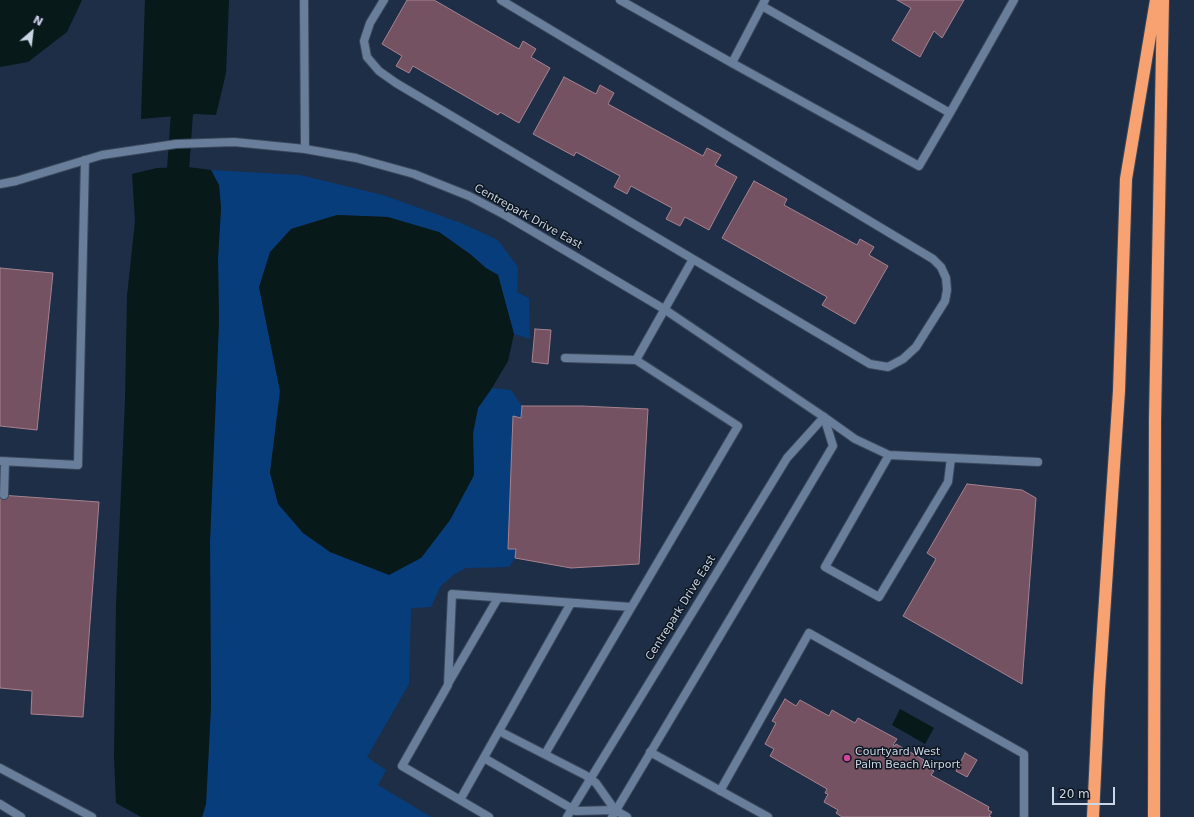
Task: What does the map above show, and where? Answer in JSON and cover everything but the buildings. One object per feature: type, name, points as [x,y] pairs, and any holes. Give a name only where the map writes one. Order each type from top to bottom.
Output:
[{"type":"highway","points":[[1093,817],[1099,690],[1119,391],[1126,179],[1156,0]]},
{"type":"highway","points":[[1154,817],[1155,420],[1163,0]]},
{"type":"street","points":[[304,0],[305,149]]},
{"type":"street","points":[[384,0],[370,24],[364,41],[367,57],[379,71],[870,364],[888,367],[903,359],[916,347],[945,301],[947,290],[946,278],[941,267],[933,259],[501,0]]},
{"type":"street","points":[[620,0],[919,166],[1014,0]]},
{"type":"street","points":[[732,63],[763,3],[950,113]]},
{"type":"street","name":"Centrepark Drive East","points":[[0,184],[16,181],[102,155],[176,144],[234,142],[305,149],[356,158],[414,174],[469,196],[505,214],[664,309],[824,418],[787,458],[589,778],[567,817]]},
{"type":"street","points":[[4,495],[2,462],[78,465],[85,160]]},
{"type":"street","points":[[636,360],[693,259]]},
{"type":"street","points":[[545,754],[738,426],[636,360],[565,358]]},
{"type":"street","points":[[824,418],[855,439],[889,455],[1038,462]]},
{"type":"street","points":[[613,814],[833,446],[824,418]]},
{"type":"street","points":[[889,455],[825,567],[879,597],[948,482],[951,458]]},
{"type":"street","points":[[448,685],[452,594],[631,607]]},
{"type":"street","points":[[489,817],[402,766],[498,598]]},
{"type":"street","points":[[460,800],[571,603]]},
{"type":"street","points":[[720,791],[809,633],[1024,754],[1024,817]]},
{"type":"street","points":[[499,731],[545,754],[596,783],[613,814]]},
{"type":"street","points":[[650,752],[768,817]]},
{"type":"street","points":[[484,758],[576,811],[613,814],[627,817]]},
{"type":"street","points":[[0,768],[91,816]]},
{"type":"street","points":[[0,804],[21,817]]},
{"type":"shaded area","points":[[0,0],[82,0],[67,32],[28,62],[0,67]]},
{"type":"shaded area","points":[[145,0],[229,0],[226,73],[216,115],[196,114],[141,119]]},
{"type":"shaded area","points":[[188,167],[211,170],[219,185],[221,208],[218,258],[219,321],[210,541],[211,706],[206,804],[202,817],[141,817],[116,803],[114,758],[116,605],[125,401],[127,296],[135,221],[132,174],[157,168]]},
{"type":"shaded area","points":[[211,170],[300,175],[383,195],[461,223],[498,240],[518,267],[517,292],[529,298],[530,339],[514,334],[498,275],[486,268],[470,254],[388,217],[337,215],[291,229],[259,287],[280,391],[270,473],[421,558],[450,520],[474,475],[473,433],[478,408],[492,388],[511,390],[522,406],[521,418],[513,416],[508,548],[516,549],[515,558],[509,567],[466,568],[453,575],[440,587],[431,607],[411,608],[409,684],[367,757],[386,770],[378,785],[431,817],[202,817],[206,804],[211,706],[210,541],[219,321],[218,258],[221,208],[219,185]]},
{"type":"shaded area","points":[[337,215],[388,217],[439,232],[470,254],[486,268],[498,275],[514,334],[508,361],[478,408],[473,433],[474,475],[450,520],[421,558],[389,575],[330,552],[303,533],[278,504],[270,473],[280,391],[259,287],[270,252],[291,229]]},
{"type":"shaded area","points":[[900,709],[934,728],[925,744],[892,725]]},
{"type":"waterway","points":[[176,198],[184,85]]},
{"type":"place","name":"Courtyard West Palm Beach Airport","points":[[847,758]]}]
